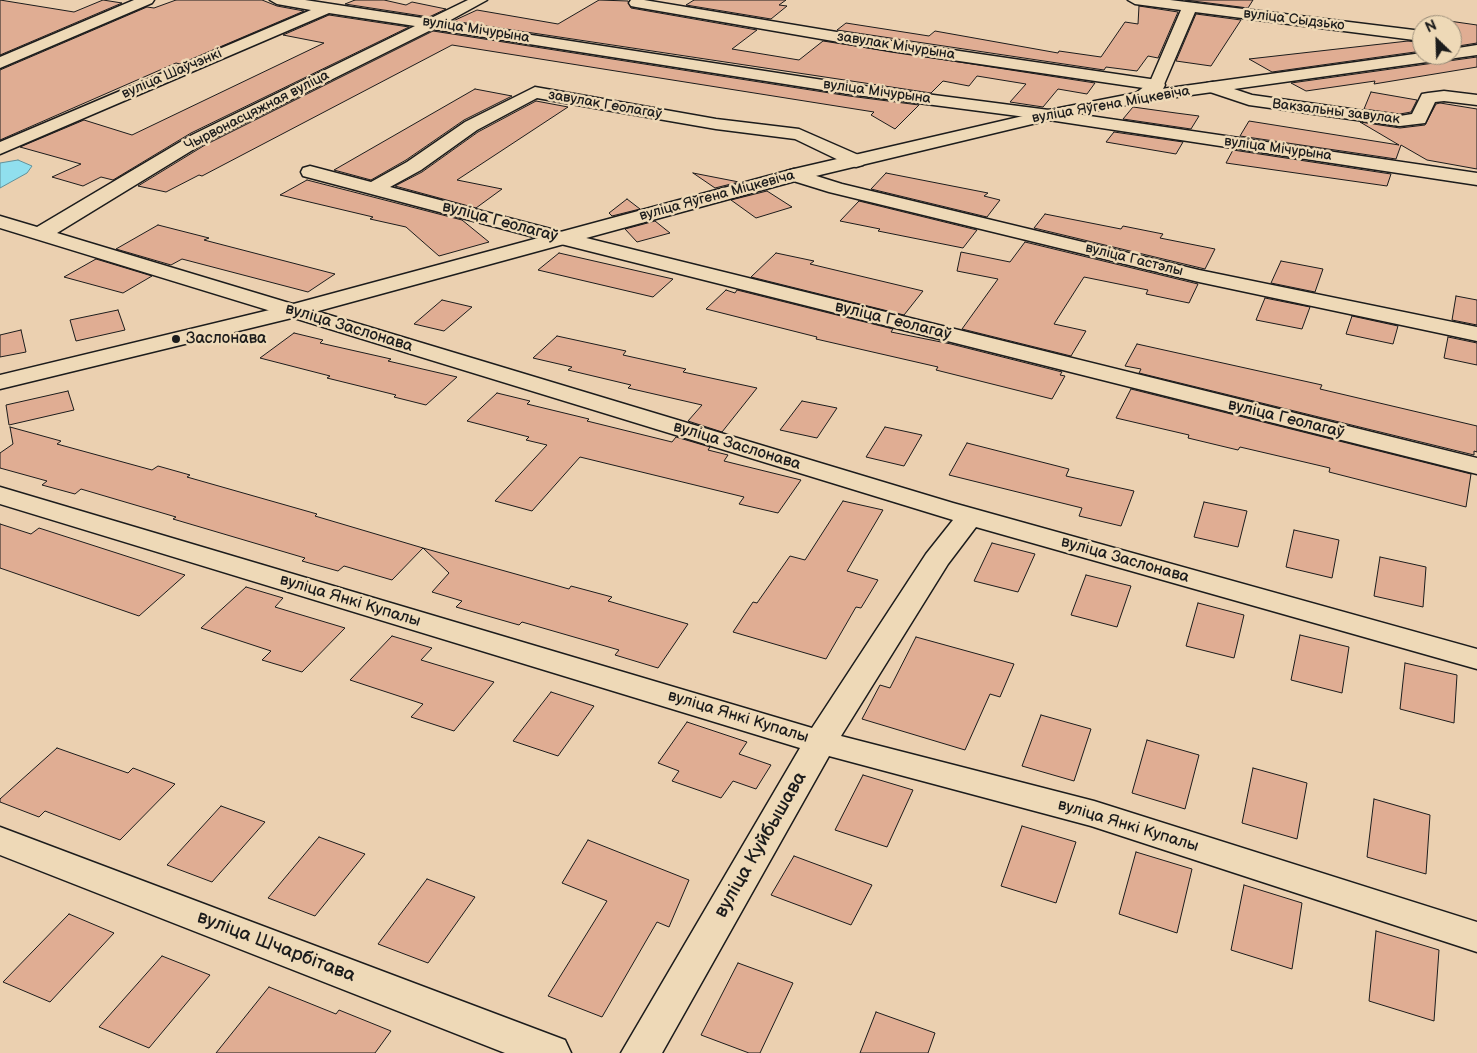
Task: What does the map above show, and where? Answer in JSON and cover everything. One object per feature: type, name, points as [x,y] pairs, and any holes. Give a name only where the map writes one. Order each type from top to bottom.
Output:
[{"type":"street","points":[[0,63],[148,0]]},
{"type":"street","name":"вуліца Мічурына","points":[[277,0],[849,89],[1049,115],[1477,179]]},
{"type":"street","name":"вуліца Шаўчэнкі","points":[[0,149],[345,0]]},
{"type":"street","name":"Чырвонасцяжная вуліца","points":[[40,234],[198,139],[480,0]]},
{"type":"street","name":"вуліца Сыдзько","points":[[1135,0],[1192,4],[1412,35]]},
{"type":"street","name":"завулак Мічурына","points":[[636,3],[1149,91]]},
{"type":"street","points":[[1149,91],[1192,4]]},
{"type":"street","points":[[1462,40],[1477,42]]},
{"type":"street","points":[[1462,52],[1477,50]]},
{"type":"street","name":"вуліца Яўгена Міцкевіча","points":[[0,382],[292,311],[794,174],[1149,91],[1213,87],[1412,59]]},
{"type":"street","name":"Вакзальны завулак","points":[[1213,87],[1249,100],[1400,122],[1419,119],[1428,98],[1444,96],[1477,100]]},
{"type":"street","name":"завулак Геолагаў","points":[[374,188],[414,166],[471,126],[535,92],[716,124],[799,134],[856,161]]},
{"type":"street","name":"вуліца Геолагаў","points":[[310,172],[560,238],[1477,466]]},
{"type":"street","name":"вуліца Гастэлы","points":[[794,174],[836,188],[1199,276],[1477,334]]},
{"type":"street","name":"вуліца Заслонава","points":[[3,225],[40,234],[970,516],[1477,659]]},
{"type":"street","name":"вуліца Янкі Купалы","points":[[0,494],[820,742],[1094,814],[1477,936]]},
{"type":"street","name":"вуліца Куйбышава","points":[[641,1053],[820,742],[936,560],[970,516]]},
{"type":"street","name":"вуліца Шчарбітава","points":[[0,841],[551,1053]]},
{"type":"water","points":[[18,160],[32,166],[27,173],[0,188],[0,163]]},
{"type":"building","points":[[0,0],[74,12],[103,0],[122,3],[0,55]]},
{"type":"building","points":[[176,0],[262,0],[277,6],[304,11],[180,64],[176,63],[0,140],[0,70],[147,7],[154,8]]},
{"type":"building","points":[[355,0],[384,0],[406,5],[412,2],[446,9],[429,17],[345,4]]},
{"type":"building","points":[[599,0],[628,1],[631,8],[757,30],[732,49],[799,60],[823,41],[1095,83],[1087,94],[1058,89],[1043,107],[1010,102],[1026,84],[977,76],[969,86],[943,81],[931,93],[453,21],[477,10],[558,24]]},
{"type":"building","points":[[694,0],[786,0],[779,5],[787,6],[771,19],[686,5]]},
{"type":"building","points":[[1185,0],[1253,0],[1248,8]]},
{"type":"building","points":[[1139,6],[1178,12],[1158,58],[1148,56],[1137,71],[1106,67],[1104,70],[837,30],[846,23],[929,36],[935,31],[1058,53],[1059,51],[1101,57],[1125,22],[1138,24]]},
{"type":"building","points":[[1196,14],[1241,20],[1211,66],[1176,61]]},
{"type":"building","points":[[329,15],[409,27],[191,133],[113,180],[101,177],[83,186],[52,177],[81,164],[20,147],[84,120],[132,135],[324,43],[283,35]]},
{"type":"building","points":[[1462,23],[1477,25],[1477,43],[1462,45]]},
{"type":"building","points":[[433,31],[849,96],[919,105],[895,129],[871,115],[874,112],[452,45],[202,176],[199,175],[166,192],[138,186],[205,145]]},
{"type":"building","points":[[1412,42],[1412,52],[1272,72],[1249,59]]},
{"type":"building","points":[[1477,57],[1477,67],[1374,84],[1375,81],[1306,91],[1291,83],[1420,65],[1462,65],[1462,59]]},
{"type":"building","points":[[475,89],[512,96],[464,120],[406,160],[371,180],[334,170]]},
{"type":"building","points":[[1371,92],[1417,100],[1411,112],[1400,114],[1364,109]]},
{"type":"building","points":[[536,101],[568,107],[457,180],[502,189],[476,208],[395,186],[422,172],[478,132]]},
{"type":"building","points":[[1436,104],[1477,109],[1477,169],[1427,160],[1401,145],[1396,159],[1240,136],[1249,121],[1399,145],[1360,122],[1400,128],[1425,125]]},
{"type":"building","points":[[1133,107],[1199,116],[1191,129],[1123,119]]},
{"type":"building","points":[[1114,132],[1183,142],[1176,154],[1106,142]]},
{"type":"building","points":[[1233,150],[1391,174],[1387,186],[1226,163]]},
{"type":"building","points":[[693,173],[739,182],[715,188]]},
{"type":"building","points":[[886,173],[988,193],[984,196],[1000,200],[987,217],[871,189]]},
{"type":"building","points":[[307,180],[462,220],[489,242],[439,256],[406,227],[370,219],[373,217],[280,195]]},
{"type":"building","points":[[767,191],[792,207],[756,218],[731,200]]},
{"type":"building","points":[[627,199],[640,209],[612,216],[609,213]]},
{"type":"building","points":[[859,201],[977,230],[963,248],[878,231],[880,229],[840,221]]},
{"type":"building","points":[[1045,214],[1121,229],[1123,226],[1163,234],[1160,238],[1215,249],[1205,269],[1034,228]]},
{"type":"building","points":[[655,221],[670,233],[637,242],[625,229]]},
{"type":"building","points":[[158,225],[209,238],[204,240],[335,274],[308,292],[182,259],[171,265],[116,249]]},
{"type":"building","points":[[1025,242],[1198,284],[1189,303],[1146,294],[1148,290],[1084,277],[1054,324],[1086,331],[1071,356],[962,329],[998,279],[957,271],[961,252],[1010,262]]},
{"type":"building","points":[[559,253],[673,279],[653,297],[538,270]]},
{"type":"building","points":[[776,253],[814,261],[810,264],[923,291],[904,315],[751,277]]},
{"type":"building","points":[[96,259],[152,276],[123,293],[64,277]]},
{"type":"building","points":[[1281,261],[1323,269],[1315,292],[1271,283]]},
{"type":"building","points":[[726,290],[735,293],[737,290],[893,329],[891,332],[951,344],[1062,372],[1060,375],[1065,376],[1052,399],[936,370],[938,367],[816,339],[817,337],[706,309]]},
{"type":"building","points":[[1456,296],[1477,300],[1477,325],[1452,320]]},
{"type":"building","points":[[1265,298],[1310,307],[1302,329],[1256,320]]},
{"type":"building","points":[[442,300],[472,307],[444,331],[414,324]]},
{"type":"building","points":[[118,310],[125,330],[76,341],[70,320]]},
{"type":"building","points":[[1352,316],[1398,326],[1393,344],[1346,334]]},
{"type":"building","points":[[21,330],[26,352],[0,357],[0,335]]},
{"type":"building","points":[[294,333],[323,340],[320,343],[391,359],[388,361],[457,377],[426,405],[394,397],[396,395],[327,378],[330,376],[260,358]]},
{"type":"building","points":[[557,336],[626,351],[623,355],[686,369],[683,372],[757,388],[722,432],[688,421],[702,405],[628,388],[631,385],[568,370],[572,367],[533,358]]},
{"type":"building","points":[[1448,337],[1477,343],[1477,365],[1444,358]]},
{"type":"building","points":[[1137,344],[1322,385],[1320,389],[1477,426],[1477,452],[1474,451],[1474,455],[1139,373],[1141,369],[1125,366]]},
{"type":"building","points":[[1131,389],[1471,474],[1466,507],[1329,472],[1330,468],[1240,447],[1238,450],[1188,438],[1189,435],[1116,418]]},
{"type":"building","points":[[68,391],[74,410],[9,425],[6,405]]},
{"type":"building","points":[[497,393],[530,401],[527,404],[589,419],[587,421],[672,442],[676,437],[710,447],[708,450],[728,455],[724,461],[801,480],[778,513],[739,504],[744,497],[580,457],[532,511],[495,501],[547,445],[526,440],[529,437],[467,421]]},
{"type":"building","points":[[802,401],[837,408],[817,438],[780,430]]},
{"type":"building","points":[[10,427],[61,441],[57,444],[152,470],[158,466],[190,475],[187,477],[317,514],[315,516],[423,548],[392,580],[344,566],[338,571],[302,561],[305,558],[173,519],[176,517],[81,489],[75,494],[42,485],[47,481],[0,468],[0,453],[13,444]]},
{"type":"building","points":[[885,427],[922,435],[904,466],[866,457]]},
{"type":"building","points":[[967,443],[1069,469],[1066,476],[1134,491],[1121,526],[1079,516],[1082,508],[949,475]]},
{"type":"building","points":[[843,501],[883,510],[847,571],[878,580],[861,608],[856,607],[826,659],[733,632],[753,602],[757,603],[790,556],[805,560]]},
{"type":"building","points":[[1204,502],[1247,511],[1238,547],[1194,537]]},
{"type":"building","points":[[0,524],[31,534],[39,528],[185,575],[139,616],[0,568]]},
{"type":"building","points":[[1294,530],[1339,540],[1332,578],[1286,567]]},
{"type":"building","points":[[992,543],[1035,554],[1018,592],[974,581]]},
{"type":"building","points":[[423,548],[569,589],[571,586],[612,597],[608,601],[688,624],[658,668],[615,655],[619,650],[522,622],[519,625],[456,607],[462,601],[432,592],[449,573]]},
{"type":"building","points":[[1380,557],[1426,567],[1423,607],[1374,596]]},
{"type":"building","points":[[1086,575],[1131,586],[1117,627],[1071,615]]},
{"type":"building","points":[[246,587],[283,598],[275,607],[345,628],[302,672],[262,660],[271,651],[201,628]]},
{"type":"building","points":[[1198,603],[1244,615],[1234,658],[1186,646]]},
{"type":"building","points":[[1300,635],[1349,647],[1342,693],[1291,680]]},
{"type":"building","points":[[392,636],[432,648],[421,660],[494,682],[454,731],[411,717],[423,704],[350,680]]},
{"type":"building","points":[[916,637],[1014,664],[1000,697],[990,694],[965,750],[862,719],[880,685],[890,688]]},
{"type":"building","points":[[1405,663],[1457,675],[1454,723],[1400,709]]},
{"type":"building","points":[[551,692],[594,706],[558,756],[513,741]]},
{"type":"building","points":[[1041,715],[1091,729],[1074,781],[1022,766]]},
{"type":"building","points":[[687,722],[747,742],[739,754],[771,765],[756,789],[733,781],[721,798],[672,781],[679,771],[658,763]]},
{"type":"building","points":[[1147,740],[1199,755],[1185,809],[1132,793]]},
{"type":"building","points":[[57,748],[128,773],[133,768],[175,784],[120,840],[45,811],[39,817],[0,802],[0,799]]},
{"type":"building","points":[[1253,768],[1307,783],[1297,839],[1242,823]]},
{"type":"building","points":[[863,775],[913,790],[887,847],[835,830]]},
{"type":"building","points":[[1374,799],[1430,815],[1426,874],[1367,857]]},
{"type":"building","points":[[221,806],[265,822],[212,882],[167,865]]},
{"type":"building","points":[[1022,826],[1076,842],[1056,903],[1001,886]]},
{"type":"building","points":[[319,837],[365,854],[315,916],[268,898]]},
{"type":"building","points":[[588,840],[689,880],[669,927],[657,922],[602,1017],[548,996],[607,901],[562,883]]},
{"type":"building","points":[[1136,852],[1192,869],[1177,933],[1119,914]]},
{"type":"building","points":[[794,856],[872,885],[851,925],[771,895]]},
{"type":"building","points":[[427,879],[475,897],[428,963],[378,944]]},
{"type":"building","points":[[1244,885],[1302,903],[1292,969],[1231,950]]},
{"type":"building","points":[[69,914],[114,933],[50,1002],[3,982]]},
{"type":"building","points":[[1376,931],[1439,950],[1434,1021],[1369,1001]]},
{"type":"building","points":[[162,956],[210,975],[149,1048],[99,1027]]},
{"type":"building","points":[[738,963],[793,983],[760,1053],[749,1053],[701,1035]]},
{"type":"building","points":[[269,987],[336,1014],[339,1010],[391,1031],[375,1053],[216,1053]]},
{"type":"building","points":[[876,1012],[935,1033],[928,1053],[860,1053]]},
{"type":"place","name":"Заслонава","points":[[176,339]]}]
